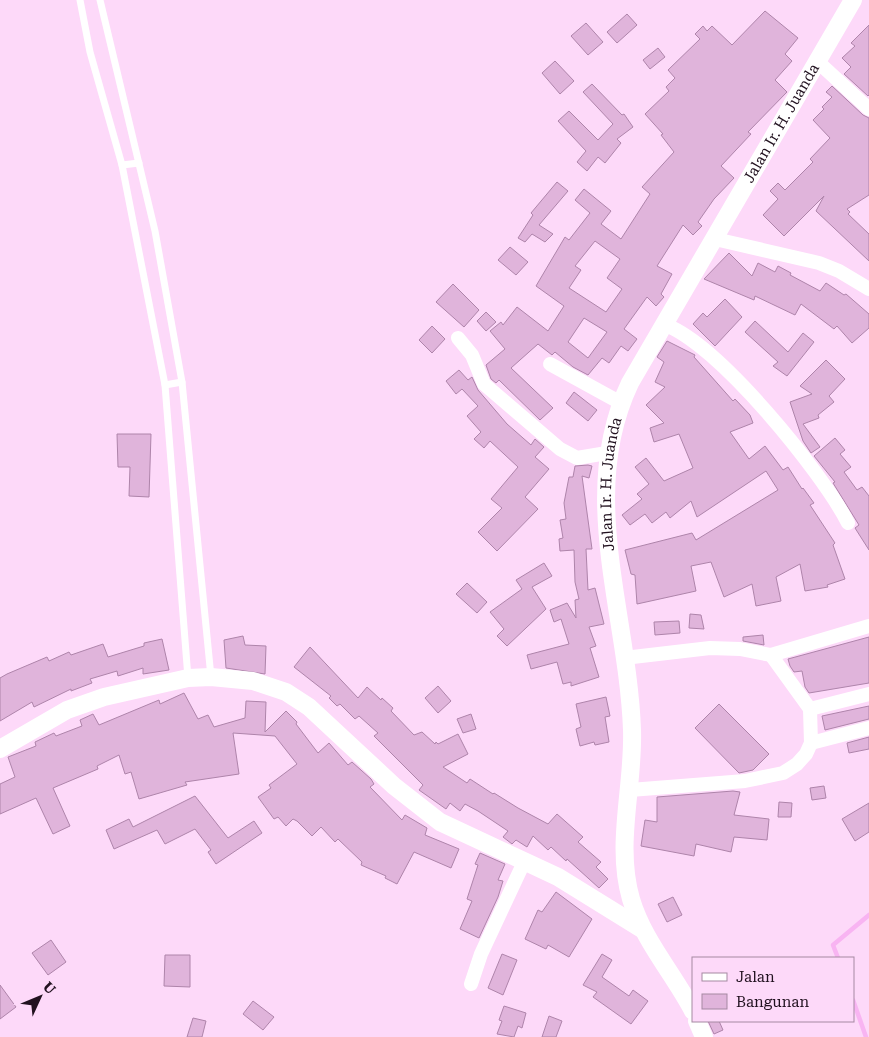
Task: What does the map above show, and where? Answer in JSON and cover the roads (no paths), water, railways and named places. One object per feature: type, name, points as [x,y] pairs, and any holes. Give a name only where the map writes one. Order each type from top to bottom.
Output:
[{"type":"street","name":"Jalan Ir. H. Juanda","points":[[692,1009],[642,929],[631,898],[625,866],[624,840],[630,790],[632,729],[624,658],[612,584],[606,502],[607,453],[621,403],[663,324],[715,239],[853,0]]},
{"type":"street","points":[[817,61],[869,109]]},
{"type":"street","points":[[715,239],[819,263],[838,271],[869,289]]},
{"type":"street","points":[[663,324],[675,328],[705,349],[758,403],[835,498],[848,523]]},
{"type":"street","points":[[458,338],[472,355],[484,384],[560,449],[577,458],[607,453]]},
{"type":"street","points":[[550,364],[621,403]]},
{"type":"street","points":[[624,658],[710,648],[740,649],[771,655],[869,626]]},
{"type":"street","points":[[630,790],[745,781],[783,774],[806,754],[811,743],[810,709],[771,655]]},
{"type":"street","points":[[0,749],[67,710],[85,703],[188,678],[211,677],[253,681],[277,688],[309,707],[422,810],[457,831],[525,860],[558,877],[642,929]]},
{"type":"street","points":[[810,709],[869,694]]},
{"type":"street","points":[[811,743],[869,728]]},
{"type":"street","points":[[471,984],[481,954],[525,860]]},
{"type":"street","points":[[697,1022],[704,1037]]},
{"type":"lane","points":[[80,0],[90,52],[122,165],[165,385],[188,678]]},
{"type":"lane","points":[[100,0],[155,230],[182,382],[211,677]]},
{"type":"lane","points":[[122,165],[139,163]]},
{"type":"lane","points":[[165,385],[182,382]]},
{"type":"waterway","points":[[838,957],[833,945],[869,915]]},
{"type":"waterway","points":[[854,1003],[866,1037]]}]
